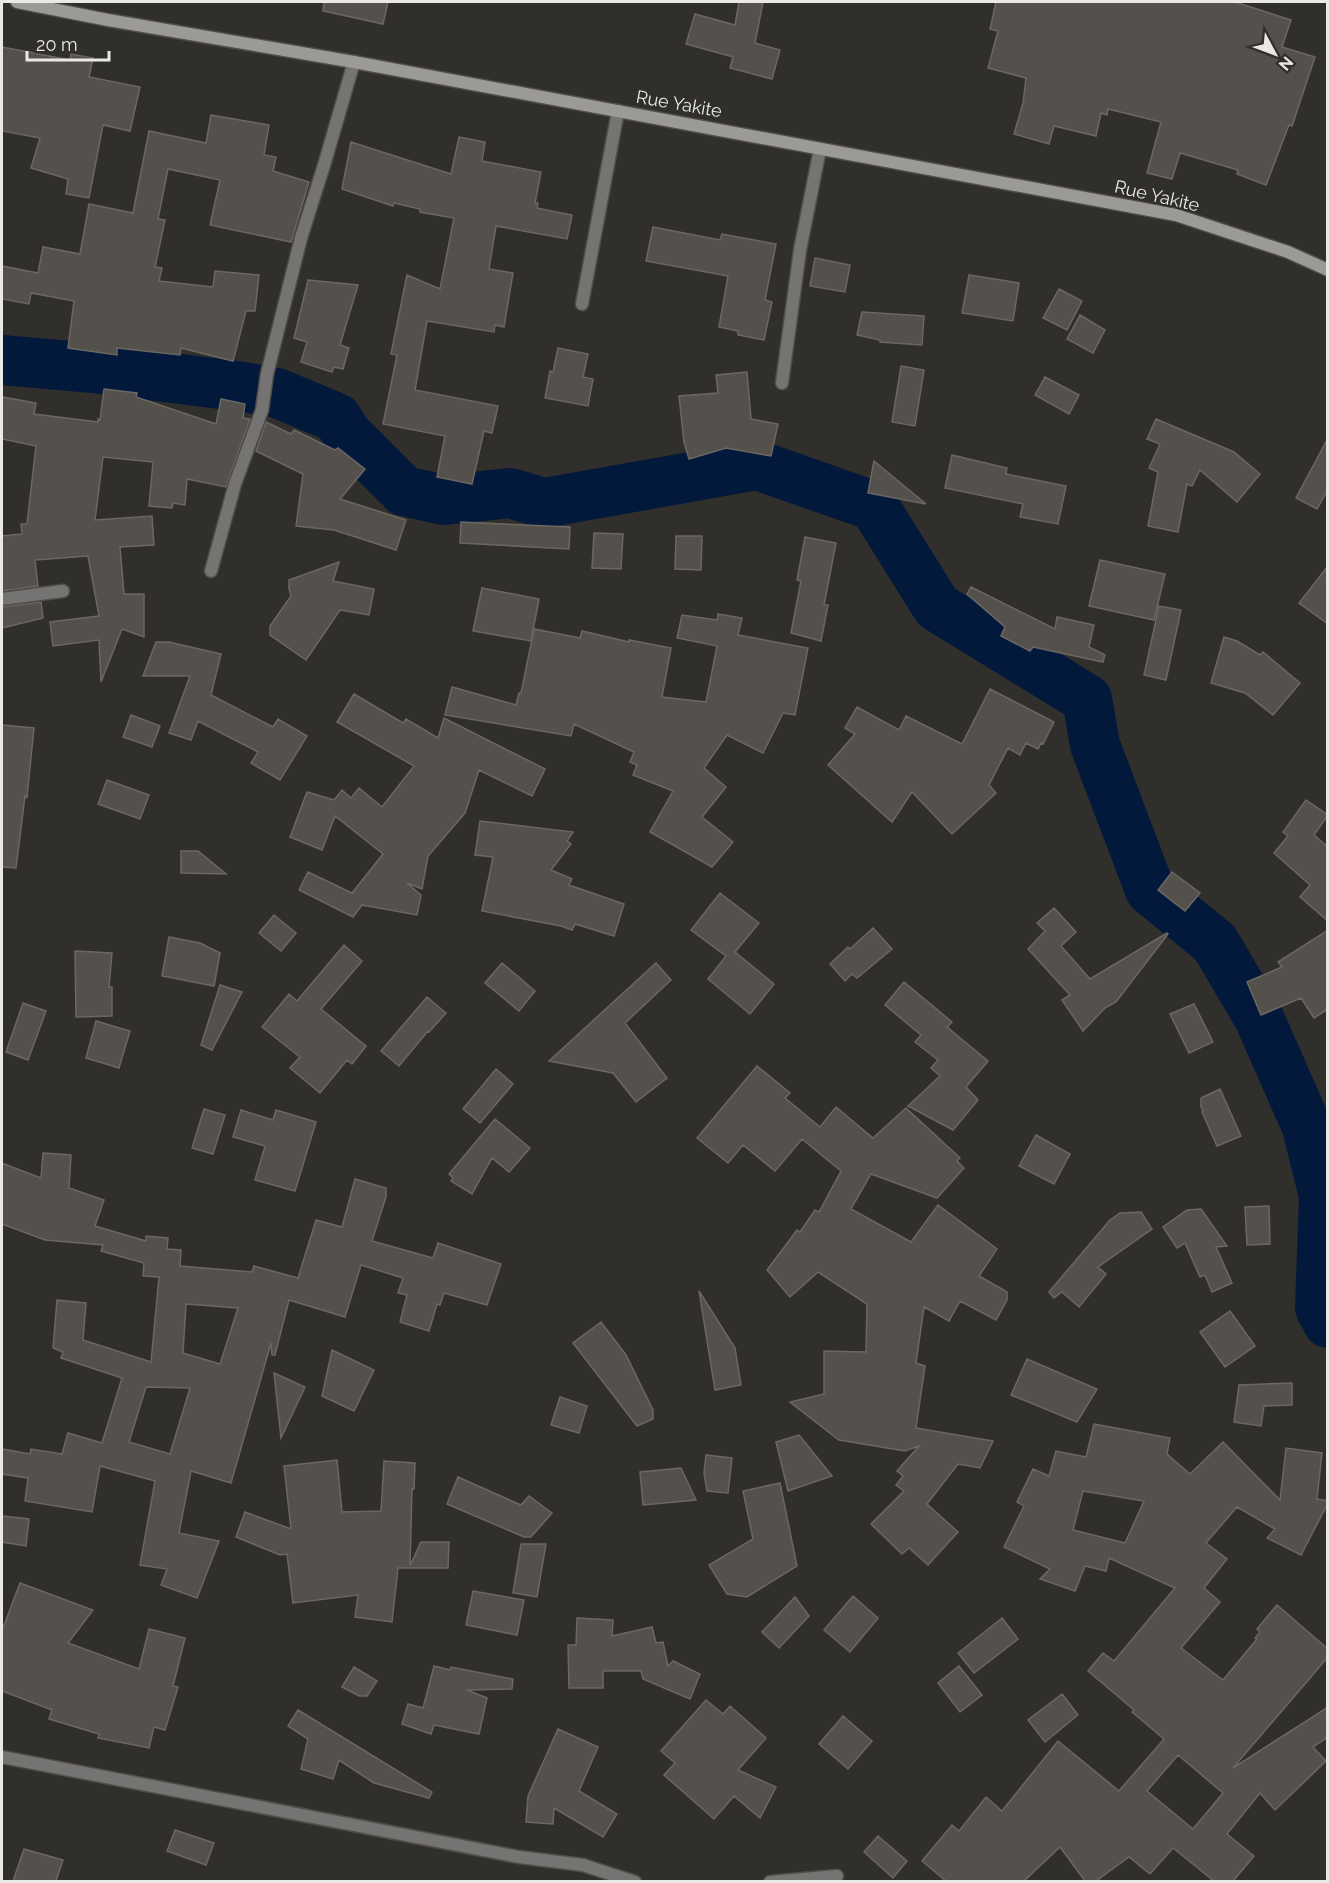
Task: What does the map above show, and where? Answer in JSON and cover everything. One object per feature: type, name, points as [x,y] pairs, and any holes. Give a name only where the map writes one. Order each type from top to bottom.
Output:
[{"type":"main road","name":"Rue Yakite","points":[[17,2],[354,62],[1176,215],[1288,252],[1328,270]]},
{"type":"street","points":[[211,571],[235,484],[261,410],[267,374],[301,238],[354,62]]},
{"type":"street","points":[[582,304],[618,111]]},
{"type":"street","points":[[782,383],[800,250],[820,149]]},
{"type":"street","points":[[2,599],[63,591]]},
{"type":"street","points":[[2,1757],[519,1857],[583,1865],[635,1881]]},
{"type":"street","points":[[770,1881],[837,1876]]},
{"type":"building","points":[[324,2],[388,2],[383,24],[323,11]]},
{"type":"building","points":[[739,2],[763,2],[755,43],[780,50],[772,79],[730,68],[733,57],[686,44],[695,14],[735,25]]},
{"type":"building","points":[[996,2],[1235,2],[1291,20],[1282,47],[1315,57],[1292,126],[1289,125],[1266,185],[1237,174],[1238,170],[1180,153],[1172,179],[1147,173],[1161,122],[1108,109],[1107,115],[1101,113],[1096,136],[1054,126],[1049,144],[1014,134],[1023,103],[1026,78],[988,68],[998,31],[990,29]]},
{"type":"building","points":[[2,47],[70,60],[71,54],[93,58],[89,77],[140,87],[130,131],[103,125],[89,198],[66,194],[68,179],[31,168],[40,138],[2,131]]},
{"type":"building","points":[[211,115],[269,125],[264,155],[276,157],[273,171],[309,182],[291,242],[210,225],[220,180],[168,169],[158,219],[165,220],[155,267],[162,268],[159,281],[213,287],[215,271],[259,275],[255,311],[246,311],[233,361],[181,348],[180,355],[117,348],[117,355],[68,348],[74,301],[31,293],[29,304],[2,299],[2,266],[38,273],[43,247],[80,254],[89,204],[133,213],[149,131],[206,143]]},
{"type":"building","points":[[459,137],[485,142],[482,161],[541,172],[535,203],[538,203],[537,208],[572,215],[567,239],[496,226],[489,269],[513,273],[504,327],[495,325],[494,332],[427,321],[415,390],[498,406],[492,433],[484,431],[472,484],[437,477],[445,436],[383,424],[397,355],[391,354],[407,275],[440,289],[454,218],[420,212],[420,209],[394,203],[393,206],[342,189],[351,142],[451,174]]},
{"type":"building","points":[[653,227],[720,240],[722,234],[776,244],[765,300],[772,302],[764,340],[738,335],[738,331],[719,327],[728,276],[646,261]]},
{"type":"building","points":[[815,258],[850,265],[845,292],[810,286]]},
{"type":"building","points":[[969,275],[1019,283],[1013,321],[962,313]]},
{"type":"building","points":[[308,280],[358,285],[340,345],[349,348],[343,369],[334,367],[332,372],[301,362],[307,342],[294,338]]},
{"type":"building","points":[[1059,289],[1082,301],[1067,330],[1043,318]]},
{"type":"building","points":[[862,312],[924,316],[922,345],[880,342],[880,340],[857,335]]},
{"type":"building","points":[[1080,315],[1105,330],[1093,353],[1067,339]]},
{"type":"building","points":[[558,348],[588,354],[583,377],[593,379],[588,406],[545,398],[550,371],[553,372]]},
{"type":"building","points":[[901,366],[924,370],[915,426],[892,422]]},
{"type":"building","points":[[747,372],[751,419],[778,424],[771,456],[726,448],[689,459],[684,442],[679,396],[718,393],[716,375]]},
{"type":"building","points":[[1045,377],[1079,395],[1069,414],[1035,395]]},
{"type":"building","points":[[104,389],[137,393],[136,397],[216,424],[221,399],[245,404],[243,418],[250,419],[226,487],[187,479],[185,505],[173,503],[172,508],[149,506],[153,462],[103,457],[95,520],[152,516],[154,545],[120,547],[124,594],[144,594],[144,637],[122,629],[101,682],[99,640],[53,646],[50,622],[99,616],[88,556],[35,560],[38,586],[2,591],[2,536],[22,534],[21,524],[27,524],[36,446],[2,439],[2,397],[36,403],[34,414],[98,422]]},
{"type":"building","points":[[1156,419],[1234,452],[1260,474],[1237,502],[1200,470],[1192,486],[1187,484],[1178,532],[1148,526],[1158,472],[1149,468],[1160,444],[1147,439]]},
{"type":"building","points":[[266,422],[291,434],[294,430],[335,450],[338,448],[365,469],[340,499],[406,520],[396,550],[334,530],[296,526],[303,474],[256,451]]},
{"type":"building","points":[[1328,438],[1328,489],[1317,509],[1296,498]]},
{"type":"building","points":[[952,455],[1007,468],[1006,474],[1066,486],[1058,524],[1020,517],[1023,504],[945,488]]},
{"type":"building","points":[[874,461],[926,504],[868,493]]},
{"type":"building","points":[[461,522],[570,527],[569,549],[460,543]]},
{"type":"building","points":[[594,533],[623,534],[621,569],[592,568]]},
{"type":"building","points":[[676,536],[702,536],[701,570],[675,569]]},
{"type":"building","points":[[805,537],[836,543],[824,605],[828,605],[821,641],[791,633],[801,581],[797,580]]},
{"type":"building","points":[[1100,560],[1165,574],[1154,620],[1089,606]]},
{"type":"building","points":[[339,562],[333,581],[374,589],[369,615],[340,610],[306,660],[270,635],[270,626],[291,596],[289,580]]},
{"type":"building","points":[[1328,566],[1328,624],[1299,603]]},
{"type":"building","points":[[971,587],[1055,629],[1057,617],[1094,625],[1089,647],[1105,655],[1103,662],[1033,647],[1030,651],[1001,636],[1005,627],[967,594]]},
{"type":"building","points":[[482,588],[539,599],[531,641],[473,631]]},
{"type":"building","points":[[41,602],[43,618],[2,628],[2,607]]},
{"type":"building","points":[[1159,606],[1181,610],[1166,680],[1144,675]]},
{"type":"building","points":[[718,614],[742,618],[738,635],[808,648],[795,715],[783,713],[763,753],[727,735],[704,768],[726,787],[702,817],[733,842],[712,867],[650,832],[673,791],[633,775],[637,765],[630,762],[634,752],[574,724],[571,736],[445,715],[452,687],[516,705],[519,693],[521,693],[534,629],[580,638],[582,631],[629,642],[629,640],[671,648],[662,697],[706,702],[717,646],[677,638],[682,615],[717,620]]},
{"type":"building","points":[[1224,637],[1237,641],[1260,655],[1263,652],[1300,683],[1273,715],[1245,693],[1211,683]]},
{"type":"building","points":[[156,642],[169,642],[221,654],[211,695],[273,727],[278,719],[307,736],[280,780],[251,763],[258,752],[198,721],[191,740],[169,733],[190,676],[143,676]]},
{"type":"building","points":[[990,689],[1054,722],[1038,749],[1026,743],[1020,755],[1008,748],[989,785],[996,793],[952,834],[912,792],[892,822],[828,765],[855,734],[845,728],[857,707],[899,730],[906,716],[962,744]]},
{"type":"building","points":[[354,694],[403,723],[406,719],[438,738],[444,718],[545,769],[532,796],[479,770],[465,813],[428,856],[422,889],[407,883],[421,895],[417,915],[362,905],[353,917],[299,890],[308,872],[352,893],[383,854],[335,816],[322,850],[290,837],[307,792],[334,800],[342,790],[351,798],[359,788],[382,807],[414,766],[337,722]]},
{"type":"building","points":[[131,715],[160,726],[152,747],[123,737]]},
{"type":"building","points":[[2,725],[34,728],[27,797],[25,796],[16,868],[2,867]]},
{"type":"building","points":[[107,780],[149,795],[140,819],[98,804]]},
{"type":"building","points":[[1306,800],[1328,815],[1314,835],[1328,847],[1328,921],[1300,897],[1310,885],[1274,853],[1288,836],[1283,832]]},
{"type":"building","points":[[480,821],[573,832],[567,841],[571,844],[551,870],[572,879],[569,885],[624,904],[614,936],[575,924],[572,930],[482,911],[493,857],[475,855]]},
{"type":"building","points":[[181,851],[198,851],[226,874],[181,873]]},
{"type":"building","points":[[1172,872],[1200,893],[1185,911],[1158,890]]},
{"type":"building","points":[[720,893],[759,923],[735,952],[774,984],[750,1014],[708,979],[726,956],[691,930]]},
{"type":"building","points":[[1054,908],[1076,932],[1061,946],[1090,979],[1168,934],[1116,1002],[1105,1008],[1083,1031],[1062,1000],[1070,995],[1028,949],[1045,931],[1037,923]]},
{"type":"building","points":[[274,915],[296,933],[281,951],[259,933]]},
{"type":"building","points":[[873,928],[892,949],[857,978],[852,974],[845,981],[830,964]]},
{"type":"building","points":[[1328,930],[1328,1009],[1314,1018],[1301,998],[1261,1015],[1247,982],[1282,967],[1278,962]]},
{"type":"building","points":[[169,937],[200,943],[220,953],[214,986],[162,976]]},
{"type":"building","points":[[344,945],[362,961],[321,1009],[366,1046],[352,1064],[347,1060],[320,1093],[290,1068],[300,1057],[262,1027],[289,994],[297,1001]]},
{"type":"building","points":[[75,951],[112,953],[109,987],[112,987],[112,1016],[76,1017]]},
{"type":"building","points":[[502,963],[535,991],[519,1011],[485,983]]},
{"type":"building","points":[[656,963],[671,980],[625,1023],[667,1078],[636,1102],[613,1073],[549,1061]]},
{"type":"building","points":[[904,982],[952,1022],[947,1027],[988,1061],[966,1087],[978,1100],[953,1130],[908,1106],[940,1076],[931,1068],[938,1060],[915,1042],[921,1035],[885,1005]]},
{"type":"building","points":[[220,985],[242,992],[212,1050],[201,1045]]},
{"type":"building","points":[[427,997],[446,1013],[399,1066],[381,1051]]},
{"type":"building","points":[[23,1003],[46,1011],[28,1060],[6,1052]]},
{"type":"building","points":[[1194,1004],[1213,1042],[1189,1053],[1170,1014]]},
{"type":"building","points":[[96,1021],[130,1031],[119,1068],[86,1058]]},
{"type":"building","points":[[757,1066],[790,1093],[785,1098],[820,1127],[836,1107],[873,1138],[906,1108],[960,1158],[957,1161],[964,1168],[937,1198],[871,1174],[851,1209],[911,1242],[938,1205],[997,1249],[979,1276],[1007,1292],[1007,1300],[996,1320],[960,1301],[949,1321],[924,1307],[916,1363],[925,1366],[916,1428],[993,1441],[980,1468],[958,1464],[927,1504],[958,1532],[928,1565],[909,1548],[902,1554],[871,1524],[904,1491],[896,1485],[903,1476],[897,1471],[919,1446],[905,1451],[839,1440],[790,1402],[824,1394],[824,1351],[866,1352],[867,1304],[818,1272],[790,1297],[767,1270],[797,1230],[800,1232],[815,1210],[819,1212],[841,1171],[802,1139],[775,1171],[743,1145],[728,1163],[697,1138]]},
{"type":"building","points":[[496,1069],[513,1084],[480,1123],[463,1109]]},
{"type":"building","points":[[1220,1089],[1241,1136],[1217,1146],[1202,1112],[1201,1098]]},
{"type":"building","points":[[204,1109],[225,1115],[213,1154],[192,1148]]},
{"type":"building","points":[[241,1110],[273,1120],[276,1110],[316,1122],[295,1191],[255,1180],[265,1146],[233,1137]]},
{"type":"building","points":[[495,1119],[530,1148],[509,1172],[492,1158],[472,1194],[451,1181],[453,1178],[449,1174]]},
{"type":"building","points":[[1036,1135],[1070,1154],[1054,1184],[1019,1166]]},
{"type":"building","points":[[43,1153],[71,1155],[69,1188],[104,1200],[95,1226],[146,1241],[146,1236],[168,1238],[167,1249],[181,1250],[180,1266],[252,1272],[254,1266],[298,1278],[316,1220],[342,1227],[355,1179],[386,1188],[386,1197],[372,1241],[433,1258],[438,1243],[501,1264],[487,1305],[444,1293],[440,1305],[437,1304],[429,1331],[400,1322],[407,1295],[398,1293],[403,1278],[361,1265],[345,1317],[289,1300],[275,1355],[272,1355],[271,1343],[231,1483],[191,1471],[179,1533],[219,1541],[197,1598],[161,1585],[167,1569],[140,1565],[155,1481],[100,1466],[92,1512],[25,1501],[28,1478],[2,1474],[2,1449],[30,1454],[31,1449],[62,1454],[68,1433],[102,1443],[122,1378],[61,1358],[63,1352],[53,1348],[57,1300],[86,1303],[83,1340],[151,1362],[159,1277],[143,1276],[144,1263],[101,1251],[103,1245],[45,1240],[2,1224],[2,1163],[41,1178]],"holes":[[[186,1304],[238,1308],[220,1364],[183,1353]],[[146,1387],[190,1388],[170,1454],[129,1442]]]},
{"type":"building","points":[[1269,1206],[1270,1244],[1247,1245],[1245,1207]]},
{"type":"building","points":[[1201,1209],[1227,1246],[1216,1247],[1232,1283],[1212,1292],[1205,1275],[1200,1277],[1185,1243],[1177,1248],[1163,1227],[1187,1210]]},
{"type":"building","points":[[1141,1212],[1152,1229],[1098,1267],[1106,1274],[1079,1307],[1062,1292],[1054,1298],[1049,1292],[1110,1220],[1120,1213]]},
{"type":"building","points":[[699,1291],[735,1348],[741,1385],[715,1390]]},
{"type":"building","points":[[1230,1311],[1255,1346],[1225,1367],[1200,1332]]},
{"type":"building","points":[[601,1322],[626,1355],[653,1410],[653,1419],[637,1426],[573,1343]]},
{"type":"building","points":[[332,1350],[374,1370],[354,1411],[322,1396]]},
{"type":"building","points":[[1027,1359],[1097,1389],[1077,1422],[1011,1395]]},
{"type":"building","points":[[274,1373],[305,1387],[281,1438]]},
{"type":"building","points":[[1292,1383],[1292,1405],[1264,1406],[1261,1426],[1234,1422],[1239,1385]]},
{"type":"building","points":[[560,1397],[587,1406],[579,1433],[551,1425]]},
{"type":"building","points":[[1094,1424],[1170,1438],[1167,1454],[1190,1474],[1223,1442],[1280,1500],[1286,1448],[1322,1453],[1317,1499],[1328,1501],[1328,1503],[1301,1555],[1267,1538],[1275,1529],[1237,1507],[1206,1543],[1227,1559],[1204,1588],[1220,1602],[1181,1648],[1223,1680],[1257,1639],[1255,1638],[1260,1632],[1257,1629],[1277,1605],[1328,1649],[1328,1657],[1233,1768],[1328,1707],[1328,1737],[1313,1747],[1326,1761],[1275,1810],[1260,1793],[1227,1834],[1254,1856],[1233,1881],[1214,1881],[1173,1848],[1150,1874],[1129,1857],[1096,1881],[1085,1881],[1060,1847],[1024,1881],[946,1881],[922,1861],[952,1825],[959,1831],[986,1797],[1002,1811],[1058,1741],[1119,1791],[1164,1739],[1088,1671],[1103,1653],[1114,1661],[1175,1588],[1109,1558],[1106,1571],[1085,1566],[1075,1591],[1040,1579],[1050,1569],[1004,1547],[1024,1506],[1017,1502],[1033,1469],[1049,1476],[1056,1451],[1086,1457]],"holes":[[[1083,1491],[1144,1501],[1125,1543],[1073,1530]],[[1178,1755],[1223,1793],[1193,1829],[1147,1791]]]},
{"type":"building","points":[[799,1435],[832,1476],[788,1491],[776,1442]]},
{"type":"building","points":[[706,1455],[732,1458],[728,1493],[707,1491],[704,1473]]},
{"type":"building","points":[[337,1460],[342,1512],[381,1511],[384,1461],[415,1463],[410,1566],[421,1542],[449,1542],[448,1568],[398,1568],[392,1622],[355,1617],[358,1595],[293,1603],[287,1554],[280,1555],[236,1537],[245,1512],[291,1529],[284,1466]]},
{"type":"building","points":[[681,1468],[696,1500],[643,1505],[640,1472]]},
{"type":"building","points":[[458,1477],[521,1505],[529,1496],[552,1513],[531,1537],[524,1537],[447,1504]]},
{"type":"building","points":[[780,1483],[797,1566],[747,1597],[727,1594],[709,1565],[753,1539],[743,1491]]},
{"type":"building","points":[[2,1516],[29,1519],[26,1546],[2,1542]]},
{"type":"building","points":[[521,1544],[546,1544],[537,1597],[513,1593]]},
{"type":"building","points":[[20,1583],[93,1610],[68,1643],[139,1669],[149,1629],[185,1638],[173,1686],[178,1687],[165,1730],[154,1727],[149,1748],[98,1738],[99,1734],[49,1719],[52,1710],[2,1691],[2,1631]]},
{"type":"building","points":[[473,1591],[524,1600],[517,1635],[466,1625]]},
{"type":"building","points":[[853,1596],[878,1618],[850,1652],[824,1630]]},
{"type":"building","points":[[795,1597],[809,1616],[779,1648],[762,1632]]},
{"type":"building","points":[[577,1618],[613,1620],[612,1636],[652,1627],[656,1643],[663,1642],[668,1666],[673,1661],[700,1674],[690,1699],[643,1679],[641,1671],[603,1671],[603,1688],[569,1688],[568,1645],[576,1645]]},
{"type":"building","points":[[1002,1618],[1018,1639],[974,1673],[958,1653]]},
{"type":"building","points":[[434,1666],[513,1679],[512,1689],[467,1690],[487,1698],[479,1734],[434,1725],[431,1734],[402,1724],[408,1704],[423,1708]]},
{"type":"building","points":[[959,1666],[982,1695],[960,1712],[938,1683]]},
{"type":"building","points":[[354,1667],[377,1681],[367,1696],[359,1696],[342,1687]]},
{"type":"building","points":[[1062,1694],[1078,1715],[1045,1742],[1028,1720]]},
{"type":"building","points":[[706,1700],[723,1714],[730,1706],[766,1738],[738,1770],[776,1787],[760,1818],[734,1796],[714,1819],[664,1775],[675,1763],[661,1751]]},
{"type":"building","points":[[298,1710],[432,1792],[429,1798],[374,1783],[339,1760],[333,1779],[301,1769],[308,1739],[288,1726]]},
{"type":"building","points":[[843,1716],[872,1741],[848,1769],[819,1744]]},
{"type":"building","points":[[558,1729],[598,1747],[579,1791],[617,1814],[603,1837],[554,1808],[553,1824],[526,1822],[528,1796]]},
{"type":"building","points":[[175,1830],[214,1843],[206,1865],[167,1851]]},
{"type":"building","points":[[878,1836],[907,1861],[893,1878],[864,1852]]},
{"type":"building","points":[[24,1849],[63,1860],[56,1881],[13,1881]]},
{"type":"waterway","points":[[2,360],[93,368],[277,393],[337,418],[347,434],[404,491],[444,500],[510,493],[544,503],[757,465],[874,506],[937,607],[1087,699],[1095,745],[1150,890],[1215,943],[1259,1018],[1307,1127],[1324,1196],[1320,1308],[1328,1323]]}]
